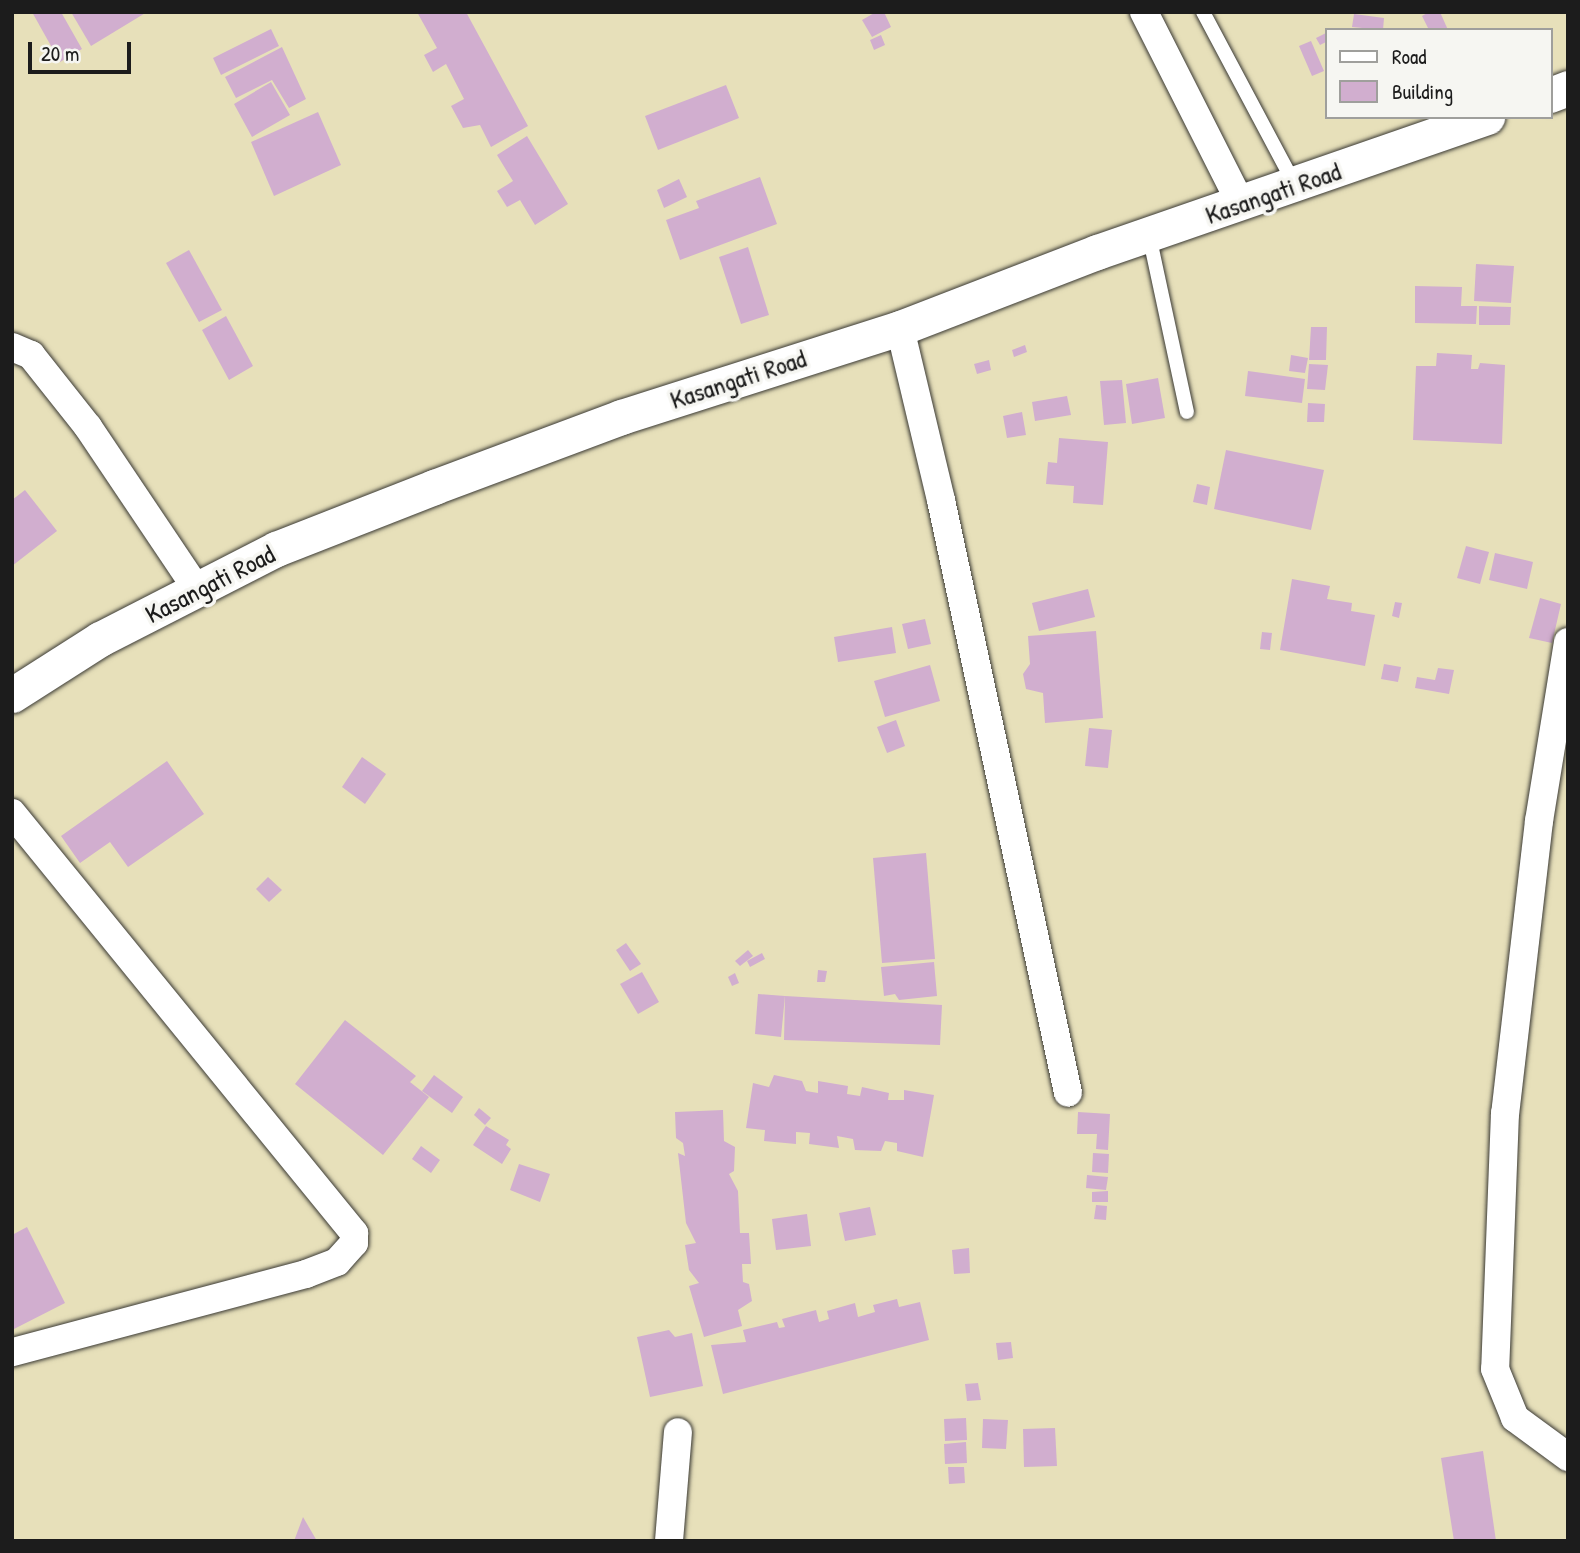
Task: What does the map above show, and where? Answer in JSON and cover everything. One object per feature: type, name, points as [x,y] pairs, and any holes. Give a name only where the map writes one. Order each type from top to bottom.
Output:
[{"type":"street","points":[[1144,12],[1241,204]]},
{"type":"street","name":"Kasangati Road","points":[[12,695],[100,639],[276,549],[621,417],[900,328],[1149,235],[1296,186],[1481,119]]},
{"type":"street","points":[[900,328],[941,500],[1068,1093]]},
{"type":"street","points":[[12,347],[31,355],[88,426],[197,589]]},
{"type":"street","points":[[1568,642],[1539,821],[1505,1113],[1495,1368],[1515,1418],[1568,1457]]},
{"type":"street","points":[[12,813],[354,1233],[354,1243],[337,1262],[306,1274],[12,1352]]},
{"type":"street","points":[[669,1541],[678,1432]]},
{"type":"lane","points":[[1203,12],[1296,186]]},
{"type":"lane","points":[[1149,235],[1187,412]]},
{"type":"building","points":[[32,12],[61,12],[82,49],[60,62]]},
{"type":"building","points":[[71,12],[147,12],[91,46]]},
{"type":"building","points":[[417,12],[466,12],[528,126],[491,147],[480,125],[463,128],[451,106],[464,99],[446,64],[433,72],[424,55],[437,48]]},
{"type":"building","points":[[876,12],[884,12],[891,27],[872,37],[862,20]]},
{"type":"building","points":[[1429,12],[1440,12],[1447,28],[1428,28],[1422,16]]},
{"type":"building","points":[[1354,14],[1384,18],[1383,28],[1352,27]]},
{"type":"building","points":[[271,29],[279,46],[221,75],[213,58]]},
{"type":"building","points":[[1324,34],[1324,43],[1320,45],[1316,38]]},
{"type":"building","points":[[881,35],[885,45],[874,50],[870,40]]},
{"type":"building","points":[[1311,41],[1324,71],[1312,76],[1299,46]]},
{"type":"building","points":[[282,47],[306,99],[289,108],[272,80],[236,98],[225,77]]},
{"type":"building","points":[[271,82],[290,115],[252,137],[234,104]]},
{"type":"building","points":[[726,85],[739,118],[658,150],[645,116]]},
{"type":"building","points":[[318,112],[341,165],[274,196],[251,142]]},
{"type":"building","points":[[527,136],[568,204],[535,225],[520,200],[507,207],[497,191],[513,181],[497,155]]},
{"type":"building","points":[[760,177],[777,224],[680,260],[666,220],[699,208],[696,201]]},
{"type":"building","points":[[679,179],[687,197],[664,208],[657,190]]},
{"type":"building","points":[[748,247],[769,315],[741,324],[719,257]]},
{"type":"building","points":[[189,250],[222,310],[199,322],[166,263]]},
{"type":"building","points":[[1476,264],[1514,266],[1511,303],[1474,301]]},
{"type":"building","points":[[1415,286],[1462,287],[1461,306],[1477,306],[1476,324],[1415,323]]},
{"type":"building","points":[[1479,306],[1511,307],[1510,325],[1479,325]]},
{"type":"building","points":[[226,316],[253,366],[229,380],[202,330]]},
{"type":"building","points":[[1311,327],[1327,327],[1326,360],[1309,360]]},
{"type":"building","points":[[1025,345],[1027,352],[1014,357],[1012,350]]},
{"type":"building","points":[[1437,353],[1472,355],[1471,369],[1478,369],[1480,363],[1505,365],[1502,444],[1413,440],[1416,366],[1436,366]]},
{"type":"building","points":[[1291,355],[1308,358],[1305,373],[1289,371]]},
{"type":"building","points":[[989,360],[991,370],[977,374],[974,364]]},
{"type":"building","points":[[1309,364],[1328,365],[1325,390],[1307,389]]},
{"type":"building","points":[[1248,371],[1305,379],[1302,403],[1245,396]]},
{"type":"building","points":[[1158,378],[1165,418],[1132,424],[1126,384]]},
{"type":"building","points":[[1122,380],[1126,423],[1104,425],[1100,381]]},
{"type":"building","points":[[1067,396],[1071,415],[1035,421],[1032,402]]},
{"type":"building","points":[[1308,403],[1325,404],[1324,422],[1307,422]]},
{"type":"building","points":[[1022,412],[1026,435],[1007,438],[1003,416]]},
{"type":"building","points":[[1059,438],[1108,442],[1103,505],[1073,503],[1074,486],[1046,484],[1048,462],[1057,463]]},
{"type":"building","points":[[1226,450],[1324,470],[1311,530],[1214,509]]},
{"type":"building","points":[[1197,484],[1210,487],[1207,505],[1193,502]]},
{"type":"building","points":[[25,490],[57,531],[12,566],[12,500]]},
{"type":"building","points":[[1466,546],[1489,552],[1480,584],[1457,578]]},
{"type":"building","points":[[1495,553],[1533,562],[1527,589],[1489,580]]},
{"type":"building","points":[[1292,579],[1330,586],[1327,599],[1352,603],[1351,611],[1375,615],[1365,666],[1280,650]]},
{"type":"building","points":[[1088,589],[1095,617],[1039,631],[1032,603]]},
{"type":"building","points":[[1540,598],[1561,604],[1552,643],[1529,638]]},
{"type":"building","points":[[1395,602],[1402,603],[1399,618],[1392,616]]},
{"type":"building","points":[[925,619],[931,644],[908,649],[902,624]]},
{"type":"building","points":[[892,627],[896,653],[838,662],[834,637]]},
{"type":"building","points":[[1096,631],[1103,718],[1045,723],[1043,693],[1026,689],[1023,674],[1030,664],[1028,636]]},
{"type":"building","points":[[1262,632],[1272,633],[1270,650],[1260,649]]},
{"type":"building","points":[[1384,664],[1401,667],[1398,682],[1381,679]]},
{"type":"building","points":[[930,665],[940,701],[885,717],[874,681]]},
{"type":"building","points":[[1438,668],[1454,670],[1449,694],[1415,688],[1417,677],[1435,680]]},
{"type":"building","points":[[896,720],[905,746],[887,753],[877,727]]},
{"type":"building","points":[[1089,728],[1112,730],[1108,768],[1085,766]]},
{"type":"building","points":[[362,757],[386,774],[365,804],[342,787]]},
{"type":"building","points":[[167,761],[204,814],[128,867],[110,842],[80,863],[61,836]]},
{"type":"building","points":[[926,853],[935,959],[882,963],[873,858]]},
{"type":"building","points":[[268,877],[282,890],[269,902],[256,889]]},
{"type":"building","points":[[626,943],[641,964],[630,971],[616,950]]},
{"type":"building","points":[[748,950],[753,956],[740,966],[735,961]]},
{"type":"building","points":[[762,953],[765,959],[750,967],[747,961]]},
{"type":"building","points":[[934,962],[937,996],[899,1000],[895,994],[884,996],[881,967]]},
{"type":"building","points":[[818,970],[827,971],[825,982],[817,982]]},
{"type":"building","points":[[642,972],[659,1002],[638,1014],[620,984]]},
{"type":"building","points":[[735,973],[739,983],[732,986],[728,977]]},
{"type":"building","points":[[758,994],[785,996],[781,1037],[755,1034]]},
{"type":"building","points":[[785,996],[942,1005],[940,1045],[784,1040]]},
{"type":"building","points":[[345,1020],[416,1076],[410,1082],[429,1097],[383,1155],[295,1084]]},
{"type":"building","points":[[434,1075],[463,1097],[452,1113],[422,1091]]},
{"type":"building","points":[[774,1075],[802,1081],[806,1091],[818,1093],[818,1081],[848,1086],[847,1094],[860,1096],[862,1087],[889,1093],[888,1100],[904,1100],[904,1090],[934,1095],[923,1157],[897,1151],[897,1143],[885,1141],[881,1151],[855,1150],[853,1139],[837,1136],[839,1148],[809,1144],[810,1133],[796,1132],[796,1144],[764,1141],[765,1130],[746,1128],[753,1083],[769,1087]]},
{"type":"building","points":[[479,1108],[491,1118],[485,1125],[474,1115]]},
{"type":"building","points":[[723,1110],[724,1141],[735,1147],[734,1171],[729,1174],[738,1191],[740,1233],[749,1233],[751,1264],[742,1264],[743,1282],[749,1284],[752,1301],[738,1310],[742,1326],[704,1337],[689,1286],[699,1283],[689,1270],[685,1245],[696,1243],[686,1223],[678,1153],[685,1156],[683,1143],[676,1138],[675,1112]]},
{"type":"building","points":[[1078,1112],[1110,1114],[1108,1150],[1096,1149],[1097,1134],[1077,1134]]},
{"type":"building","points":[[486,1126],[509,1140],[506,1145],[511,1149],[502,1164],[473,1145]]},
{"type":"building","points":[[421,1146],[440,1160],[431,1173],[412,1159]]},
{"type":"building","points":[[1093,1153],[1109,1154],[1108,1173],[1092,1172]]},
{"type":"building","points":[[519,1164],[550,1174],[540,1202],[510,1190]]},
{"type":"building","points":[[1087,1175],[1108,1177],[1106,1190],[1086,1188]]},
{"type":"building","points":[[1108,1191],[1108,1202],[1092,1202],[1092,1192]]},
{"type":"building","points":[[1096,1205],[1107,1206],[1106,1220],[1094,1219]]},
{"type":"building","points":[[870,1207],[876,1235],[845,1241],[839,1213]]},
{"type":"building","points":[[807,1214],[811,1246],[776,1250],[772,1219]]},
{"type":"building","points":[[27,1227],[65,1303],[12,1330],[12,1235]]},
{"type":"building","points":[[969,1248],[970,1273],[954,1274],[952,1250]]},
{"type":"building","points":[[897,1299],[899,1307],[920,1302],[929,1340],[723,1394],[711,1345],[746,1342],[743,1330],[777,1322],[779,1328],[785,1327],[782,1319],[816,1310],[819,1322],[829,1319],[827,1311],[855,1303],[858,1317],[875,1312],[873,1305]]},
{"type":"building","points":[[669,1330],[675,1337],[692,1333],[703,1386],[650,1397],[637,1337]]},
{"type":"building","points":[[1011,1342],[1013,1358],[998,1360],[996,1343]]},
{"type":"building","points":[[978,1383],[981,1400],[967,1401],[965,1384]]},
{"type":"building","points":[[966,1418],[967,1440],[945,1441],[944,1419]]},
{"type":"building","points":[[983,1419],[1008,1420],[1006,1449],[982,1448]]},
{"type":"building","points":[[1055,1428],[1057,1466],[1024,1467],[1023,1429]]},
{"type":"building","points":[[966,1442],[967,1463],[945,1464],[944,1444]]},
{"type":"building","points":[[1483,1451],[1496,1541],[1454,1541],[1441,1458]]},
{"type":"building","points":[[948,1467],[964,1467],[965,1483],[949,1484]]},
{"type":"building","points":[[303,1517],[317,1541],[294,1541]]}]
